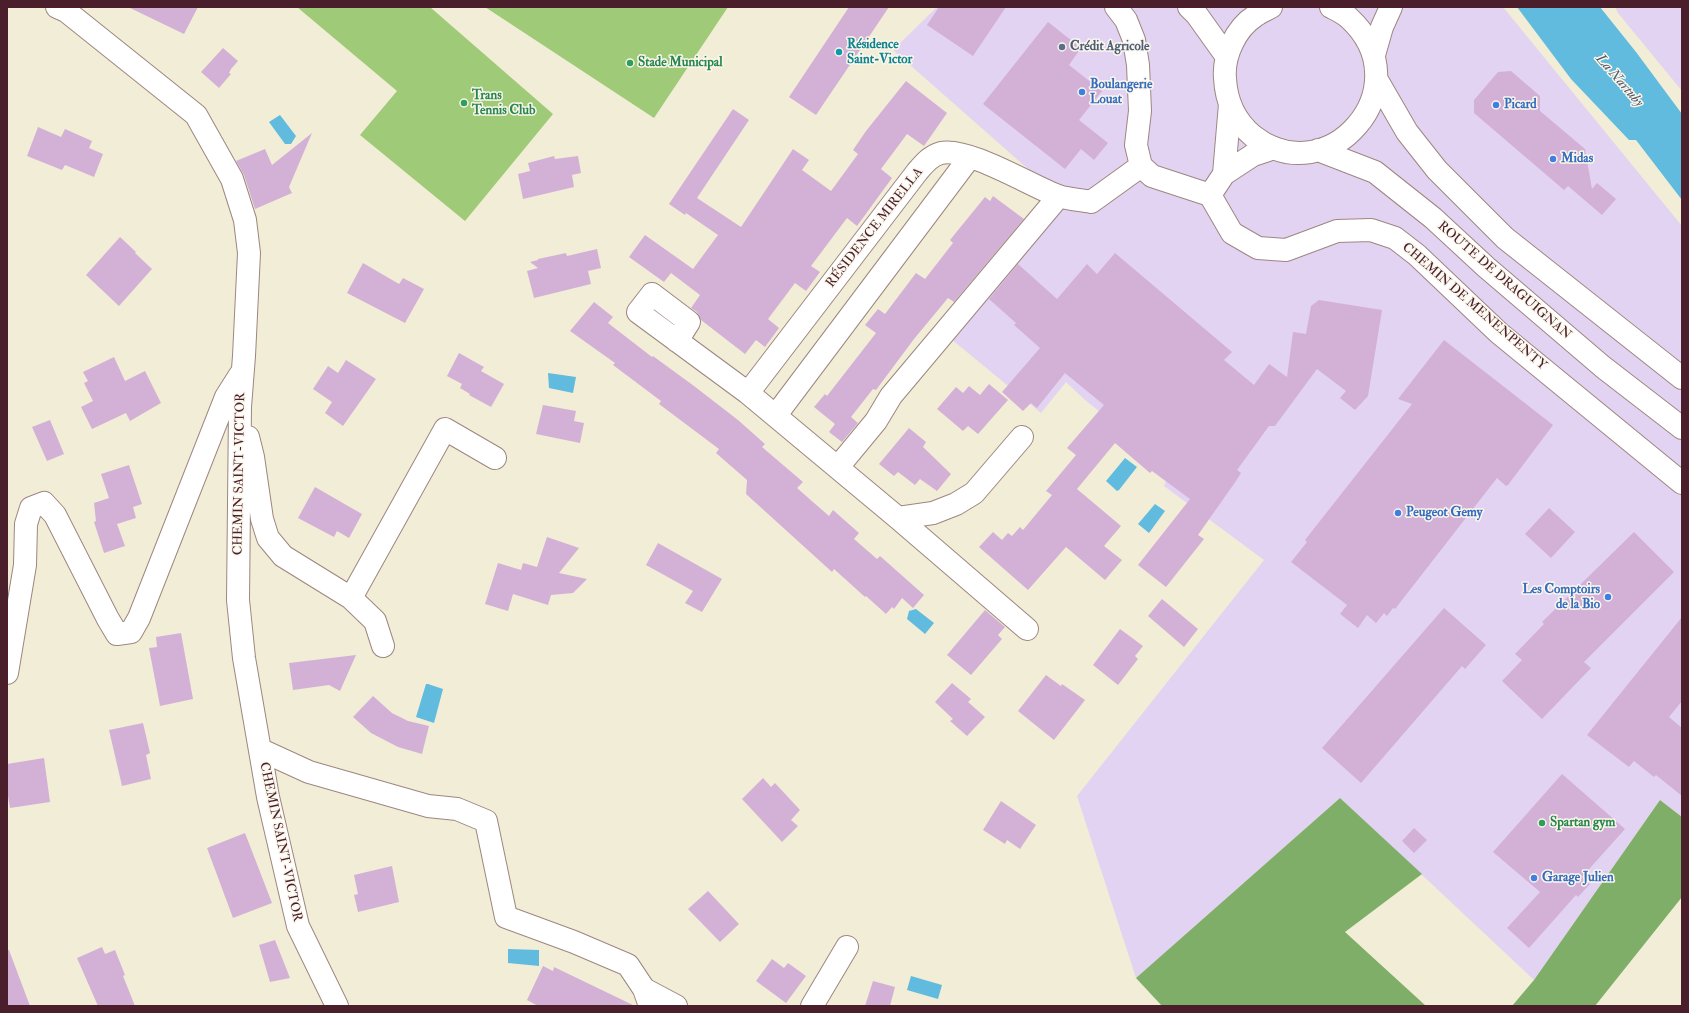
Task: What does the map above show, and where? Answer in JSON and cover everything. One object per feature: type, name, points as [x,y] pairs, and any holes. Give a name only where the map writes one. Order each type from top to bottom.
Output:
[{"type":"street","name":"CHEMIN SAINT-VICTOR","points":[[57,7],[66,11],[196,115],[232,179],[245,220],[249,253],[240,407],[238,600],[244,658],[268,797],[298,926],[337,1006]]},
{"type":"street","points":[[1116,7],[1126,20],[1134,40],[1138,65],[1140,111],[1136,145],[1141,166],[1152,176],[1210,195],[1224,174],[1253,155],[1274,148]]},
{"type":"street","points":[[1189,7],[1205,26],[1227,57]]},
{"type":"street","points":[[1272,7],[1254,16],[1237,34],[1227,57],[1224,73],[1225,89],[1237,118],[1247,131],[1260,141],[1274,148],[1303,152],[1318,150],[1340,141],[1359,125],[1372,103],[1376,80],[1374,56],[1364,34],[1348,17],[1331,7]]},
{"type":"street","points":[[1374,56],[1382,27],[1391,7]]},
{"type":"street","points":[[1376,80],[1407,132],[1437,170],[1505,238],[1682,378]]},
{"type":"street","points":[[1224,174],[1230,104]]},
{"type":"street","name":"ROUTE DE DRAGUIGNAN","points":[[1318,150],[1375,172],[1432,218],[1603,367],[1682,428]]},
{"type":"street","name":"RÉSIDENCE MIRELLA","points":[[748,393],[917,172],[930,159],[941,153],[953,153],[970,157],[1059,196],[1091,202],[1141,166]]},
{"type":"street","points":[[776,415],[970,157]]},
{"type":"street","name":"CHEMIN DE MENENPENTY","points":[[1210,195],[1232,233],[1258,248],[1286,250],[1337,231],[1371,230],[1395,238],[1417,256],[1499,333],[1682,483]]},
{"type":"street","points":[[838,467],[876,421],[891,396],[1059,196]]},
{"type":"street","points":[[677,341],[776,415],[1027,629]]},
{"type":"street","points":[[7,673],[25,565],[26,524],[31,508],[44,503],[55,515],[117,634],[131,632],[139,618],[226,397],[243,371]]},
{"type":"street","points":[[240,407],[253,457],[262,519],[268,538],[283,556],[351,598],[375,621],[383,646]]},
{"type":"street","points":[[351,598],[445,429],[495,458]]},
{"type":"street","points":[[898,518],[933,513],[956,504],[974,493],[1022,437]]},
{"type":"street","points":[[261,750],[309,772],[428,806],[457,809],[486,821],[506,917],[574,942],[628,965],[647,997],[676,1006]]},
{"type":"street","points":[[812,1006],[847,947]]},
{"type":"shaded area","points":[[937,7],[1503,7],[1682,226],[1682,817],[1660,800],[1534,980],[1340,798],[1136,978],[1077,796],[1264,560],[1164,486],[1171,468],[1085,400],[1066,382],[1041,413],[945,334],[1053,191],[893,50]]},
{"type":"shaded area","points":[[1615,7],[1682,7],[1682,91],[1618,13]]},
{"type":"green space","name":"Trans Tennis Club","points":[[297,7],[430,7],[553,114],[465,221],[360,135],[397,91]]},
{"type":"green space","name":"Stade Municipal","points":[[485,7],[728,7],[654,118]]},
{"type":"green space","points":[[1340,798],[1422,874],[1345,932],[1426,1006],[1162,1006],[1136,978]]},
{"type":"green space","points":[[1660,800],[1682,817],[1682,897],[1595,1006],[1512,1006],[1534,980]]},
{"type":"water","name":"La Nartuby","points":[[1517,7],[1600,7],[1636,52],[1682,114],[1682,200],[1636,140],[1629,140],[1571,79]]},
{"type":"water","points":[[280,115],[296,136],[291,144],[285,144],[269,122]]},
{"type":"water","points":[[548,373],[576,377],[573,393],[549,388]]},
{"type":"water","points":[[1125,458],[1137,467],[1117,491],[1106,481]]},
{"type":"water","points":[[1155,504],[1165,511],[1149,533],[1138,524]]},
{"type":"water","points":[[916,609],[934,623],[925,634],[907,619],[909,611]]},
{"type":"water","points":[[426,684],[443,689],[434,723],[416,717]]},
{"type":"water","points":[[508,949],[539,950],[539,966],[508,963]]},
{"type":"water","points":[[911,976],[942,985],[938,999],[907,990]]},
{"type":"building","points":[[128,7],[198,7],[184,34]]},
{"type":"building","name":"Résidence Saint-Victor","points":[[849,7],[889,7],[816,115],[789,97]]},
{"type":"building","points":[[939,7],[1006,7],[973,56],[927,25]]},
{"type":"building","points":[[1048,22],[1081,48],[1069,65],[1102,91],[1079,120],[1108,143],[1094,160],[1081,149],[1065,169],[983,104]]},
{"type":"building","points":[[223,48],[238,61],[231,69],[229,73],[231,74],[219,88],[201,72]]},
{"type":"building","points":[[1511,71],[1540,96],[1540,111],[1585,149],[1592,189],[1597,183],[1616,199],[1602,215],[1568,186],[1564,190],[1474,113],[1474,100],[1498,72]]},
{"type":"building","points":[[906,81],[947,113],[924,146],[907,134],[881,169],[892,178],[857,226],[847,218],[811,266],[820,272],[806,291],[795,283],[768,319],[779,328],[765,347],[756,340],[745,354],[701,320],[697,312],[691,308],[700,295],[671,273],[664,282],[629,257],[645,235],[693,269],[718,235],[686,213],[685,215],[669,204],[733,109],[749,120],[697,198],[741,227],[793,149],[809,160],[802,170],[831,191],[858,154],[853,150],[866,131]]},
{"type":"building","points":[[38,127],[61,137],[65,129],[92,141],[89,148],[103,154],[94,177],[65,165],[62,170],[27,156]]},
{"type":"building","points":[[312,133],[289,187],[292,193],[255,209],[244,175],[236,161],[265,149],[272,165]]},
{"type":"building","points":[[554,156],[555,159],[578,156],[581,173],[572,175],[574,187],[523,199],[518,174],[530,171],[528,163]]},
{"type":"building","points":[[993,196],[1024,219],[954,302],[948,298],[914,339],[876,390],[873,389],[851,417],[858,423],[842,442],[829,432],[835,424],[814,407],[825,394],[827,396],[876,333],[865,325],[878,309],[885,314],[916,273],[925,279],[953,243],[950,240],[985,197],[990,201]]},
{"type":"building","points":[[120,237],[152,269],[119,306],[86,275]]},
{"type":"building","points":[[597,249],[601,268],[588,271],[591,284],[534,298],[527,271],[538,268],[530,262],[566,253],[567,256]]},
{"type":"building","points":[[1115,253],[1232,352],[1224,360],[1254,385],[1269,364],[1287,377],[1293,332],[1306,334],[1311,306],[1319,300],[1382,310],[1368,396],[1355,410],[1340,398],[1346,391],[1317,369],[1275,426],[1269,426],[1237,470],[1241,473],[1198,535],[1204,539],[1166,587],[1138,565],[1190,499],[1152,471],[1150,473],[1115,443],[1077,489],[1121,526],[1104,546],[1122,560],[1105,580],[1066,547],[1028,590],[979,547],[993,532],[1002,540],[1008,533],[1012,536],[1020,527],[1023,530],[1052,495],[1046,491],[1076,455],[1067,448],[1104,405],[1065,373],[1037,408],[1031,403],[1023,411],[1002,392],[1040,348],[1014,325],[1016,323],[989,299],[1018,264],[1057,299],[1087,264],[1097,274]]},
{"type":"building","points":[[363,263],[399,284],[403,278],[424,289],[405,323],[347,293]]},
{"type":"building","points":[[594,302],[613,317],[608,323],[738,420],[765,444],[762,447],[803,482],[797,488],[829,516],[833,510],[859,533],[854,539],[877,559],[880,556],[924,595],[913,608],[902,598],[894,609],[892,607],[886,614],[834,569],[832,572],[746,494],[747,480],[716,453],[719,449],[659,404],[661,401],[613,365],[615,363],[570,331]]},
{"type":"building","name":"Peugeot Gemy","points":[[1444,340],[1553,425],[1508,485],[1506,486],[1497,478],[1395,609],[1393,608],[1387,616],[1384,613],[1376,623],[1367,615],[1358,628],[1340,614],[1347,605],[1291,562],[1307,542],[1305,540],[1412,404],[1398,399]]},
{"type":"building","points":[[459,353],[484,367],[481,371],[504,384],[491,407],[469,395],[470,394],[460,388],[462,384],[447,376]]},
{"type":"building","points":[[114,357],[125,381],[145,371],[161,403],[130,421],[126,413],[92,429],[81,407],[93,401],[84,383],[88,381],[83,372]]},
{"type":"building","points":[[346,360],[376,379],[343,426],[325,413],[332,402],[313,389],[328,366],[338,373]]},
{"type":"building","points":[[989,384],[1008,400],[978,434],[968,426],[963,431],[937,409],[956,387],[963,393],[969,386],[980,395]]},
{"type":"building","points":[[543,405],[576,411],[574,421],[584,423],[580,443],[536,434]]},
{"type":"building","points":[[50,420],[64,454],[47,461],[32,427]]},
{"type":"building","points":[[909,428],[926,442],[923,447],[951,474],[937,491],[920,479],[915,485],[898,472],[894,476],[879,464]]},
{"type":"building","points":[[129,465],[142,504],[133,507],[136,518],[117,524],[125,546],[104,553],[94,522],[96,521],[94,503],[109,498],[101,474]]},
{"type":"building","points":[[315,487],[362,514],[349,538],[337,531],[334,537],[298,518]]},
{"type":"building","points":[[1549,508],[1575,532],[1551,558],[1525,534]]},
{"type":"building","name":"Les Comptoirs de la Bio","points":[[1634,532],[1674,572],[1584,662],[1591,668],[1542,719],[1502,681],[1522,660],[1515,654],[1544,624],[1542,622]]},
{"type":"building","points":[[547,537],[579,548],[559,573],[587,579],[573,593],[551,595],[548,605],[513,594],[508,611],[485,604],[498,563],[521,570],[523,563],[537,567]]},
{"type":"building","points":[[658,543],[722,579],[702,612],[685,603],[693,591],[646,565]]},
{"type":"building","points":[[1162,599],[1198,629],[1184,647],[1148,616]]},
{"type":"building","points":[[1444,608],[1486,645],[1465,669],[1462,666],[1361,783],[1322,748]]},
{"type":"building","points":[[985,610],[1005,627],[998,635],[1002,639],[971,675],[947,655]]},
{"type":"building","points":[[1682,617],[1682,701],[1669,717],[1682,728],[1682,796],[1656,775],[1654,777],[1634,761],[1629,767],[1587,735]]},
{"type":"building","points":[[1120,629],[1143,646],[1135,656],[1138,659],[1118,685],[1093,665]]},
{"type":"building","points":[[181,633],[193,699],[160,706],[149,648],[157,647],[156,637]]},
{"type":"building","points":[[356,655],[340,691],[329,685],[293,690],[289,663]]},
{"type":"building","points":[[1046,675],[1085,700],[1054,740],[1018,711]]},
{"type":"building","points":[[952,683],[971,699],[968,702],[985,717],[967,736],[950,721],[953,719],[935,702]]},
{"type":"building","points":[[373,696],[392,713],[408,721],[429,726],[422,754],[398,747],[371,733],[353,717]]},
{"type":"building","points":[[143,723],[150,753],[146,755],[151,779],[122,786],[109,730]]},
{"type":"building","points":[[44,758],[50,802],[10,808],[7,790],[7,764]]},
{"type":"building","points":[[1562,774],[1625,829],[1582,877],[1590,884],[1578,897],[1576,895],[1529,948],[1507,928],[1540,892],[1493,852]]},
{"type":"building","points":[[763,778],[771,787],[775,783],[800,810],[791,820],[798,826],[782,842],[742,799]]},
{"type":"building","points":[[1001,801],[1036,825],[1020,849],[1007,840],[1005,844],[983,830]]},
{"type":"building","points":[[1414,828],[1427,840],[1414,853],[1402,841]]},
{"type":"building","points":[[245,833],[272,903],[233,918],[207,848]]},
{"type":"building","points":[[392,866],[399,902],[358,912],[354,895],[358,894],[354,875]]},
{"type":"building","points":[[708,891],[739,924],[720,942],[688,909]]},
{"type":"building","points":[[275,940],[290,978],[270,982],[259,945]]},
{"type":"building","points":[[102,947],[105,954],[115,950],[125,975],[123,976],[135,1006],[98,1006],[77,958]]},
{"type":"building","points":[[7,950],[9,950],[30,1006],[7,1006]]},
{"type":"building","points":[[772,959],[784,968],[788,963],[806,976],[786,1003],[756,981]]},
{"type":"building","points":[[543,966],[553,971],[554,967],[635,1006],[538,1006],[527,1000]]},
{"type":"building","points":[[873,981],[895,987],[890,1006],[865,1006]]},
{"type":"place","name":"Crédit Agricole","points":[[1062,47]]},
{"type":"place","name":"Résidence Saint-Victor","points":[[839,52]]},
{"type":"place","name":"Stade Municipal","points":[[630,63]]},
{"type":"place","name":"Boulangerie Louat","points":[[1082,92]]},
{"type":"place","name":"Trans Tennis Club","points":[[464,103]]},
{"type":"place","name":"Picard","points":[[1496,105]]},
{"type":"place","name":"Midas","points":[[1553,159]]},
{"type":"place","name":"Peugeot Gemy","points":[[1398,513]]},
{"type":"place","name":"Les Comptoirs de la Bio","points":[[1608,597]]},
{"type":"place","name":"Spartan gym","points":[[1542,823]]},
{"type":"place","name":"Garage Julien","points":[[1534,878]]}]
